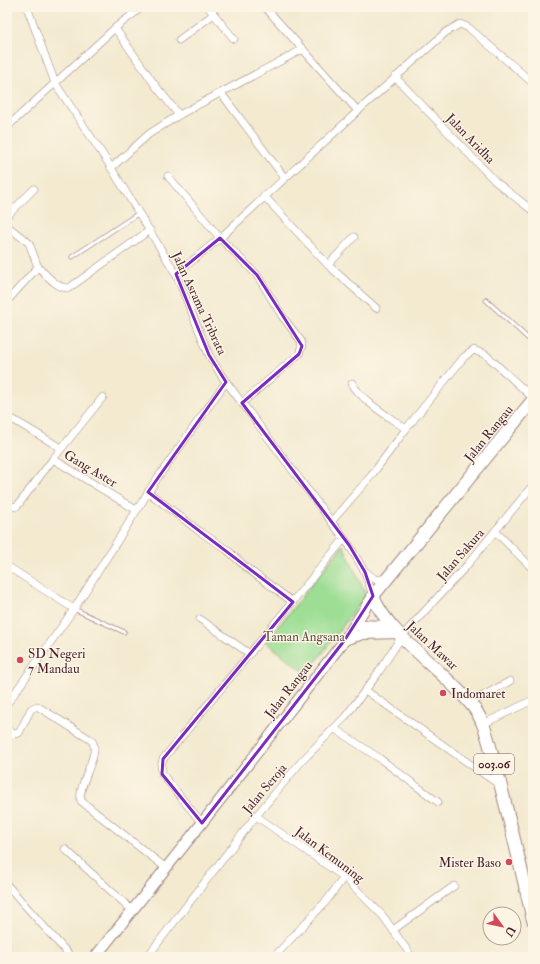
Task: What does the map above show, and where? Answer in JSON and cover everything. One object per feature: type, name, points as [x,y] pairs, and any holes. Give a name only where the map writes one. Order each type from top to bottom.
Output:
[{"type":"main road","name":"Jalan Rangau","points":[[379,586],[533,399]]},
{"type":"main road","name":"Jalan Mawar","points":[[379,586],[386,620],[446,676],[470,703],[483,724],[501,786],[533,920]]},
{"type":"street","name":"Jalan Asrama Tribrata","points":[[27,7],[55,83],[140,213],[176,274],[209,355],[226,382],[344,539],[366,572],[379,586]]},
{"type":"street","points":[[7,126],[115,28],[142,7]]},
{"type":"street","points":[[208,7],[234,39]]},
{"type":"street","points":[[265,7],[358,111]]},
{"type":"street","points":[[179,40],[214,14]]},
{"type":"street","points":[[176,274],[220,238],[264,196],[446,32],[460,24],[469,28],[533,83]]},
{"type":"street","points":[[115,28],[155,85],[179,115]]},
{"type":"street","points":[[111,168],[149,134],[179,115],[303,50]]},
{"type":"street","name":"Jalan Aridha","points":[[395,78],[496,182],[533,211]]},
{"type":"street","points":[[221,93],[284,178]]},
{"type":"street","points":[[168,176],[220,238],[257,275],[302,346],[299,354],[242,403]]},
{"type":"street","points":[[7,216],[34,189]]},
{"type":"street","points":[[264,196],[328,265],[376,308]]},
{"type":"street","points":[[7,226],[29,243],[38,267],[57,285],[64,288],[69,288],[150,230]]},
{"type":"street","points":[[328,265],[354,237]]},
{"type":"street","points":[[7,302],[38,267]]},
{"type":"street","points":[[331,522],[371,476],[406,429],[464,357],[474,350],[486,355],[533,399]]},
{"type":"street","points":[[7,704],[74,609],[148,492],[226,382]]},
{"type":"street","points":[[352,383],[358,391],[375,406],[406,429]]},
{"type":"street","points":[[53,459],[103,397]]},
{"type":"street","points":[[7,416],[61,448]]},
{"type":"street","name":"Gang Aster","points":[[7,504],[10,506],[18,506],[53,459],[136,510]]},
{"type":"street","name":"Jalan Sakura","points":[[398,632],[469,564],[533,485]]},
{"type":"street","points":[[148,492],[193,527],[226,549],[248,569],[293,602]]},
{"type":"street","points":[[495,531],[533,569]]},
{"type":"street","points":[[202,823],[162,774],[161,766],[163,759],[344,539]]},
{"type":"street","points":[[7,566],[74,609]]},
{"type":"street","points":[[366,572],[379,586]]},
{"type":"street","name":"Jalan Rangau","points":[[95,957],[133,911],[344,640],[379,586]]},
{"type":"street","points":[[200,619],[250,654]]},
{"type":"street","points":[[355,625],[398,632]]},
{"type":"street","points":[[344,640],[363,634],[398,632]]},
{"type":"street","name":"Jalan Seroja","points":[[147,957],[256,816],[302,762],[335,729],[365,690],[398,632]]},
{"type":"street","points":[[470,703],[510,681]]},
{"type":"street","points":[[365,690],[501,786]]},
{"type":"street","points":[[483,724],[533,700]]},
{"type":"street","points":[[7,729],[13,734],[19,733],[31,709],[36,706],[91,740],[94,743],[96,750],[79,793],[81,801],[166,868]]},
{"type":"street","points":[[335,729],[379,758],[438,802]]},
{"type":"street","name":"Jalan Kemuning","points":[[256,816],[344,877],[370,901],[412,957]]},
{"type":"street","points":[[65,849],[133,911]]},
{"type":"street","points":[[274,957],[328,899],[344,877]]},
{"type":"street","points":[[7,885],[71,957]]},
{"type":"street","points":[[393,930],[454,886]]},
{"type":"lane","points":[[72,257],[140,213]]},
{"type":"lane","points":[[486,300],[533,343]]},
{"type":"lane","points":[[74,609],[124,632]]},
{"type":"highlighted area","points":[[220,238],[257,275],[302,346],[299,354],[242,403],[349,545],[365,572],[373,596],[344,641],[202,823],[162,774],[163,759],[293,602],[148,492],[226,382],[209,355],[176,274]]},
{"type":"green space","name":"Taman Angsana","points":[[343,545],[366,595],[307,674],[266,642]]},
{"type":"place","name":"SD Negeri 7 Mandau","points":[[20,660]]},
{"type":"place","name":"Indomaret","points":[[443,693]]},
{"type":"place","name":"Mister Baso","points":[[509,862]]}]
